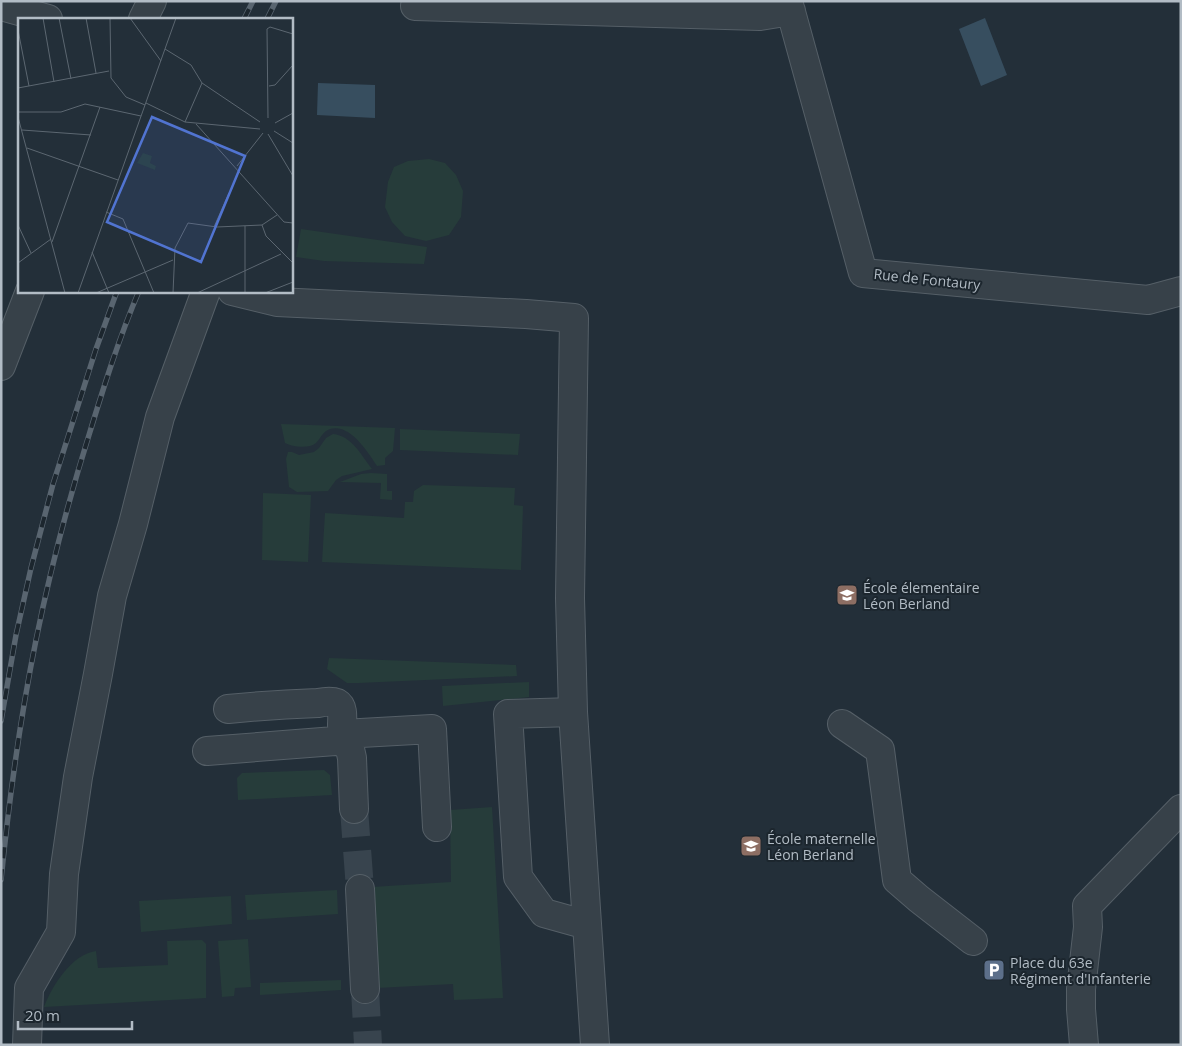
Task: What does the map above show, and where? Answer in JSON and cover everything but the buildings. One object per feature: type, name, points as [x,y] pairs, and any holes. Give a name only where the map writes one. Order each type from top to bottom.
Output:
[{"type":"street","points":[[144,18],[152,1]]},
{"type":"street","points":[[1,6],[44,18]]},
{"type":"street","points":[[415,6],[760,16],[790,6]]},
{"type":"street","name":"Rue de Fontaury","points":[[790,6],[863,273],[1148,300],[1181,291]]},
{"type":"street","points":[[1,366],[30,292]]},
{"type":"street","points":[[27,1045],[29,988],[61,932],[64,874],[78,777],[112,596],[133,524],[160,417],[206,292]]},
{"type":"street","points":[[236,292],[277,302],[574,318],[570,598],[573,712],[595,1045]]},
{"type":"street","points":[[228,708],[324,702],[338,704],[342,712],[341,737],[350,749],[352,758],[354,809]]},
{"type":"street","points":[[573,712],[508,714],[518,877],[544,913],[587,925]]},
{"type":"street","points":[[842,724],[880,750],[897,880],[973,941]]},
{"type":"street","points":[[207,750],[335,741],[341,737],[432,729],[437,826]]},
{"type":"street","points":[[1084,1045],[1080,989],[1088,927],[1087,906],[1181,808]]},
{"type":"street","points":[[360,889],[365,989]]},
{"type":"green space","points":[[429,159],[445,163],[456,175],[463,191],[461,217],[449,235],[426,241],[405,236],[392,222],[385,207],[388,182],[394,167],[408,161]]},
{"type":"green space","points":[[301,229],[427,247],[424,264],[324,261],[296,257]]},
{"type":"green space","points":[[281,424],[395,428],[393,451],[385,458],[385,465],[377,466],[358,440],[345,430],[337,428],[325,432],[313,445],[305,447],[292,446],[285,443]]},
{"type":"green space","points":[[400,429],[520,434],[518,455],[400,450]]},
{"type":"green space","points":[[333,434],[346,438],[351,442],[372,469],[342,476],[336,480],[328,491],[297,492],[289,487],[286,459],[288,452],[299,455],[314,452],[326,438]]},
{"type":"green space","points":[[361,474],[387,474],[387,491],[392,491],[392,500],[380,499],[381,483],[340,482]]},
{"type":"green space","points":[[423,485],[515,488],[514,505],[523,506],[521,570],[322,562],[325,513],[404,518],[405,502],[413,502],[414,491]]},
{"type":"green space","points":[[263,493],[311,495],[308,562],[262,560]]},
{"type":"green space","points":[[329,658],[516,665],[517,676],[347,683],[327,669]]},
{"type":"green space","points":[[529,682],[529,697],[443,706],[442,686]]},
{"type":"green space","points":[[324,770],[330,775],[332,795],[238,800],[237,778],[242,773]]},
{"type":"green space","points":[[492,807],[503,998],[454,1000],[453,984],[377,988],[372,887],[451,882],[450,810]]},
{"type":"green space","points":[[337,890],[338,914],[247,920],[245,895]]},
{"type":"green space","points":[[231,896],[232,924],[141,932],[139,901]]},
{"type":"green space","points":[[248,939],[251,987],[235,988],[234,996],[222,997],[218,941]]},
{"type":"green space","points":[[202,940],[206,944],[206,998],[44,1007],[64,972],[71,964],[87,953],[96,951],[98,968],[168,965],[167,941]]},
{"type":"green space","points":[[341,980],[341,990],[260,995],[260,983]]},
{"type":"water","points":[[985,18],[1007,75],[981,86],[959,29]]},
{"type":"water","points":[[318,83],[375,85],[375,118],[317,115]]},
{"type":"tunnel","points":[[354,809],[360,889]]},
{"type":"tunnel","points":[[365,989],[368,1045]]},
{"type":"railway","points":[[244,18],[253,1]]},
{"type":"railway","points":[[268,18],[276,1]]},
{"type":"railway","points":[[1,721],[16,635],[53,484],[96,349],[117,292]]},
{"type":"railway","points":[[1,880],[20,730],[47,588],[81,460],[118,344],[139,292]]},
{"type":"place","name":"École élementaire Léon Berland","points":[[847,595]]},
{"type":"place","name":"École maternelle Léon Berland","points":[[751,846]]},
{"type":"place","name":"Place du 63e Régiment d'Infanterie","points":[[994,970]]}]
